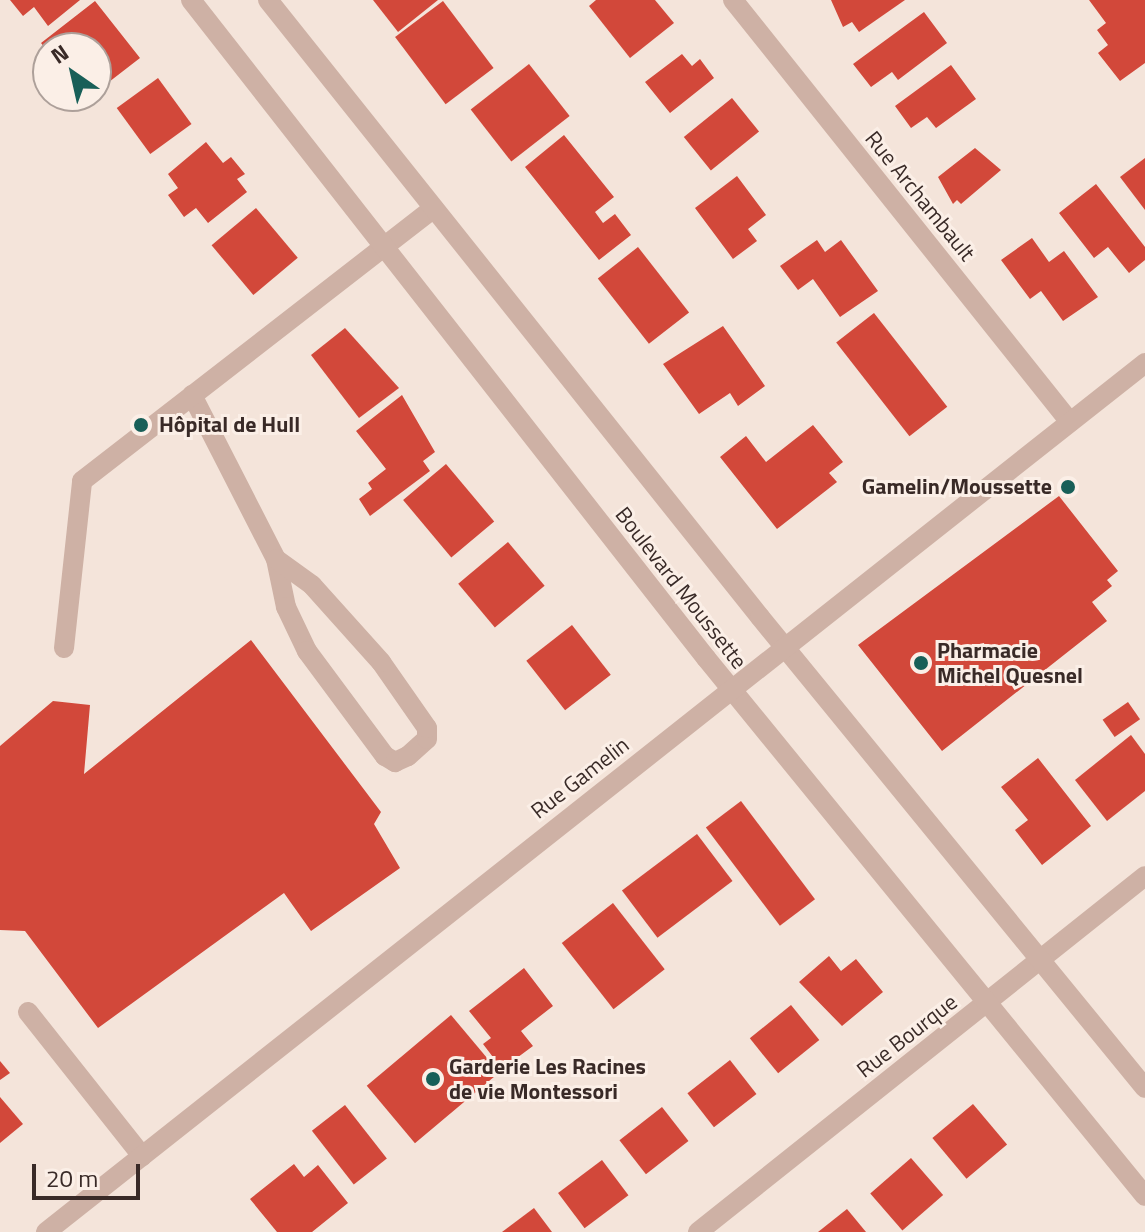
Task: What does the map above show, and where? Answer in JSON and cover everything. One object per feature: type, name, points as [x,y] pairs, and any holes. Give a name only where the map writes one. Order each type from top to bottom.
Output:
[{"type":"street","name":"Boulevard Moussette","points":[[191,0],[731,689],[1145,1196]]},
{"type":"street","name":"Boulevard Moussette","points":[[268,0],[784,646],[1145,1088]]},
{"type":"street","name":"Rue Archambault","points":[[733,0],[1070,422]]},
{"type":"street","points":[[64,648],[82,481],[434,208]]},
{"type":"street","name":"Rue Gamelin","points":[[46,1232],[1145,363]]},
{"type":"street","points":[[192,395],[276,559],[286,607],[307,651],[385,756],[395,762],[408,756],[427,739],[427,728],[381,662],[312,585],[276,559]]},
{"type":"street","name":"Rue Bourque","points":[[698,1232],[1145,876]]},
{"type":"street","points":[[28,1012],[142,1156]]},
{"type":"building","points":[[10,0],[80,0],[48,26],[34,7],[23,16]]},
{"type":"building","points":[[373,0],[438,0],[398,32]]},
{"type":"building","points":[[596,0],[655,0],[674,23],[630,58],[589,6]]},
{"type":"building","points":[[831,0],[905,0],[859,32],[852,22],[843,27]]},
{"type":"building","points":[[1089,0],[1145,0],[1145,63],[1120,81],[1098,53],[1108,45],[1097,30],[1106,23]]},
{"type":"building","points":[[95,1],[140,58],[112,80],[112,32],[55,32]]},
{"type":"building","points":[[443,1],[494,68],[446,104],[395,37]]},
{"type":"building","points":[[924,12],[947,43],[898,80],[892,72],[871,87],[853,64]]},
{"type":"building","points":[[682,54],[692,66],[700,59],[714,78],[670,113],[645,82]]},
{"type":"building","points":[[529,64],[570,116],[511,162],[471,110]]},
{"type":"building","points":[[951,65],[976,99],[936,128],[927,117],[911,128],[895,106]]},
{"type":"building","points":[[158,78],[192,124],[150,154],[117,108]]},
{"type":"building","points":[[732,98],[759,131],[711,170],[684,137]]},
{"type":"building","points":[[564,135],[614,197],[595,212],[603,223],[615,214],[631,235],[599,260],[525,167]]},
{"type":"building","points":[[206,142],[223,163],[231,157],[245,174],[237,179],[247,192],[208,223],[196,208],[184,217],[168,195],[178,188],[168,174]]},
{"type":"building","points":[[975,148],[1001,170],[961,204],[957,200],[953,204],[938,177]]},
{"type":"building","points":[[1145,158],[1145,210],[1120,177]]},
{"type":"building","points":[[737,176],[766,215],[748,229],[757,241],[733,259],[695,208]]},
{"type":"building","points":[[1096,184],[1145,247],[1145,260],[1129,273],[1108,247],[1094,258],[1059,213]]},
{"type":"building","points":[[256,208],[298,258],[253,295],[212,245]]},
{"type":"building","points":[[1032,238],[1049,262],[1064,251],[1098,297],[1063,321],[1041,291],[1030,299],[1001,260]]},
{"type":"building","points":[[817,240],[825,252],[841,240],[878,291],[840,317],[813,279],[798,290],[780,266]]},
{"type":"building","points":[[638,247],[689,312],[649,344],[598,278]]},
{"type":"building","points":[[874,313],[947,407],[909,436],[836,343]]},
{"type":"building","points":[[723,326],[765,386],[738,406],[730,393],[699,414],[663,364]]},
{"type":"building","points":[[345,328],[399,388],[359,418],[311,355]]},
{"type":"building","points":[[402,395],[435,452],[423,461],[430,471],[370,516],[359,499],[372,489],[368,483],[386,469],[356,431]]},
{"type":"building","points":[[813,425],[843,462],[829,473],[837,482],[777,529],[720,457],[746,436],[766,462]]},
{"type":"building","points":[[446,464],[494,521],[451,557],[403,500]]},
{"type":"building","points":[[1059,496],[1118,571],[1107,580],[1112,586],[1092,602],[1107,621],[942,751],[858,645]]},
{"type":"building","points":[[508,542],[545,586],[495,627],[458,584]]},
{"type":"building","points":[[572,625],[611,675],[565,710],[526,661]]},
{"type":"building","points":[[251,640],[381,812],[374,824],[400,868],[311,931],[284,893],[98,1028],[25,931],[0,930],[0,746],[53,701],[90,705],[84,774]]},
{"type":"building","points":[[1128,702],[1140,719],[1115,737],[1103,720]]},
{"type":"building","points":[[1131,735],[1145,754],[1145,791],[1107,821],[1075,780]]},
{"type":"building","points":[[1038,758],[1091,826],[1042,865],[1015,830],[1028,820],[1001,787]]},
{"type":"building","points":[[741,801],[815,899],[780,926],[706,827]]},
{"type":"building","points":[[697,834],[733,881],[657,938],[622,891]]},
{"type":"building","points":[[613,903],[665,969],[613,1009],[562,943]]},
{"type":"building","points":[[829,956],[841,971],[856,959],[883,992],[842,1026],[799,982]]},
{"type":"building","points":[[524,968],[553,1006],[521,1031],[533,1046],[502,1069],[483,1044],[491,1038],[469,1011]]},
{"type":"building","points":[[791,1005],[819,1040],[778,1073],[750,1038]]},
{"type":"building","name":"Garderie Les Racines de vie Montessori","points":[[451,1015],[499,1072],[415,1143],[367,1086]]},
{"type":"building","points":[[730,1060],[756,1094],[714,1127],[687,1093]]},
{"type":"building","points":[[0,1061],[10,1073],[0,1080]]},
{"type":"building","points":[[0,1097],[23,1124],[0,1143]]},
{"type":"building","points":[[973,1104],[1007,1145],[966,1179],[932,1138]]},
{"type":"building","points":[[345,1105],[387,1159],[354,1184],[312,1131]]},
{"type":"building","points":[[662,1107],[688,1141],[646,1174],[619,1140]]},
{"type":"building","points":[[911,1158],[943,1195],[902,1230],[870,1193]]},
{"type":"building","points":[[602,1160],[628,1195],[585,1228],[558,1193]]},
{"type":"building","points":[[294,1164],[304,1177],[318,1165],[348,1203],[312,1232],[277,1232],[250,1199]]},
{"type":"building","points":[[534,1208],[552,1232],[502,1232]]},
{"type":"building","points":[[847,1209],[866,1232],[818,1232]]},
{"type":"place","name":"Hôpital de Hull","points":[[141,425]]},
{"type":"place","name":"Gamelin/Moussette","points":[[1068,487]]},
{"type":"place","name":"Pharmacie Michel Quesnel","points":[[921,663]]},
{"type":"place","name":"Garderie Les Racines de vie Montessori","points":[[433,1079]]}]
